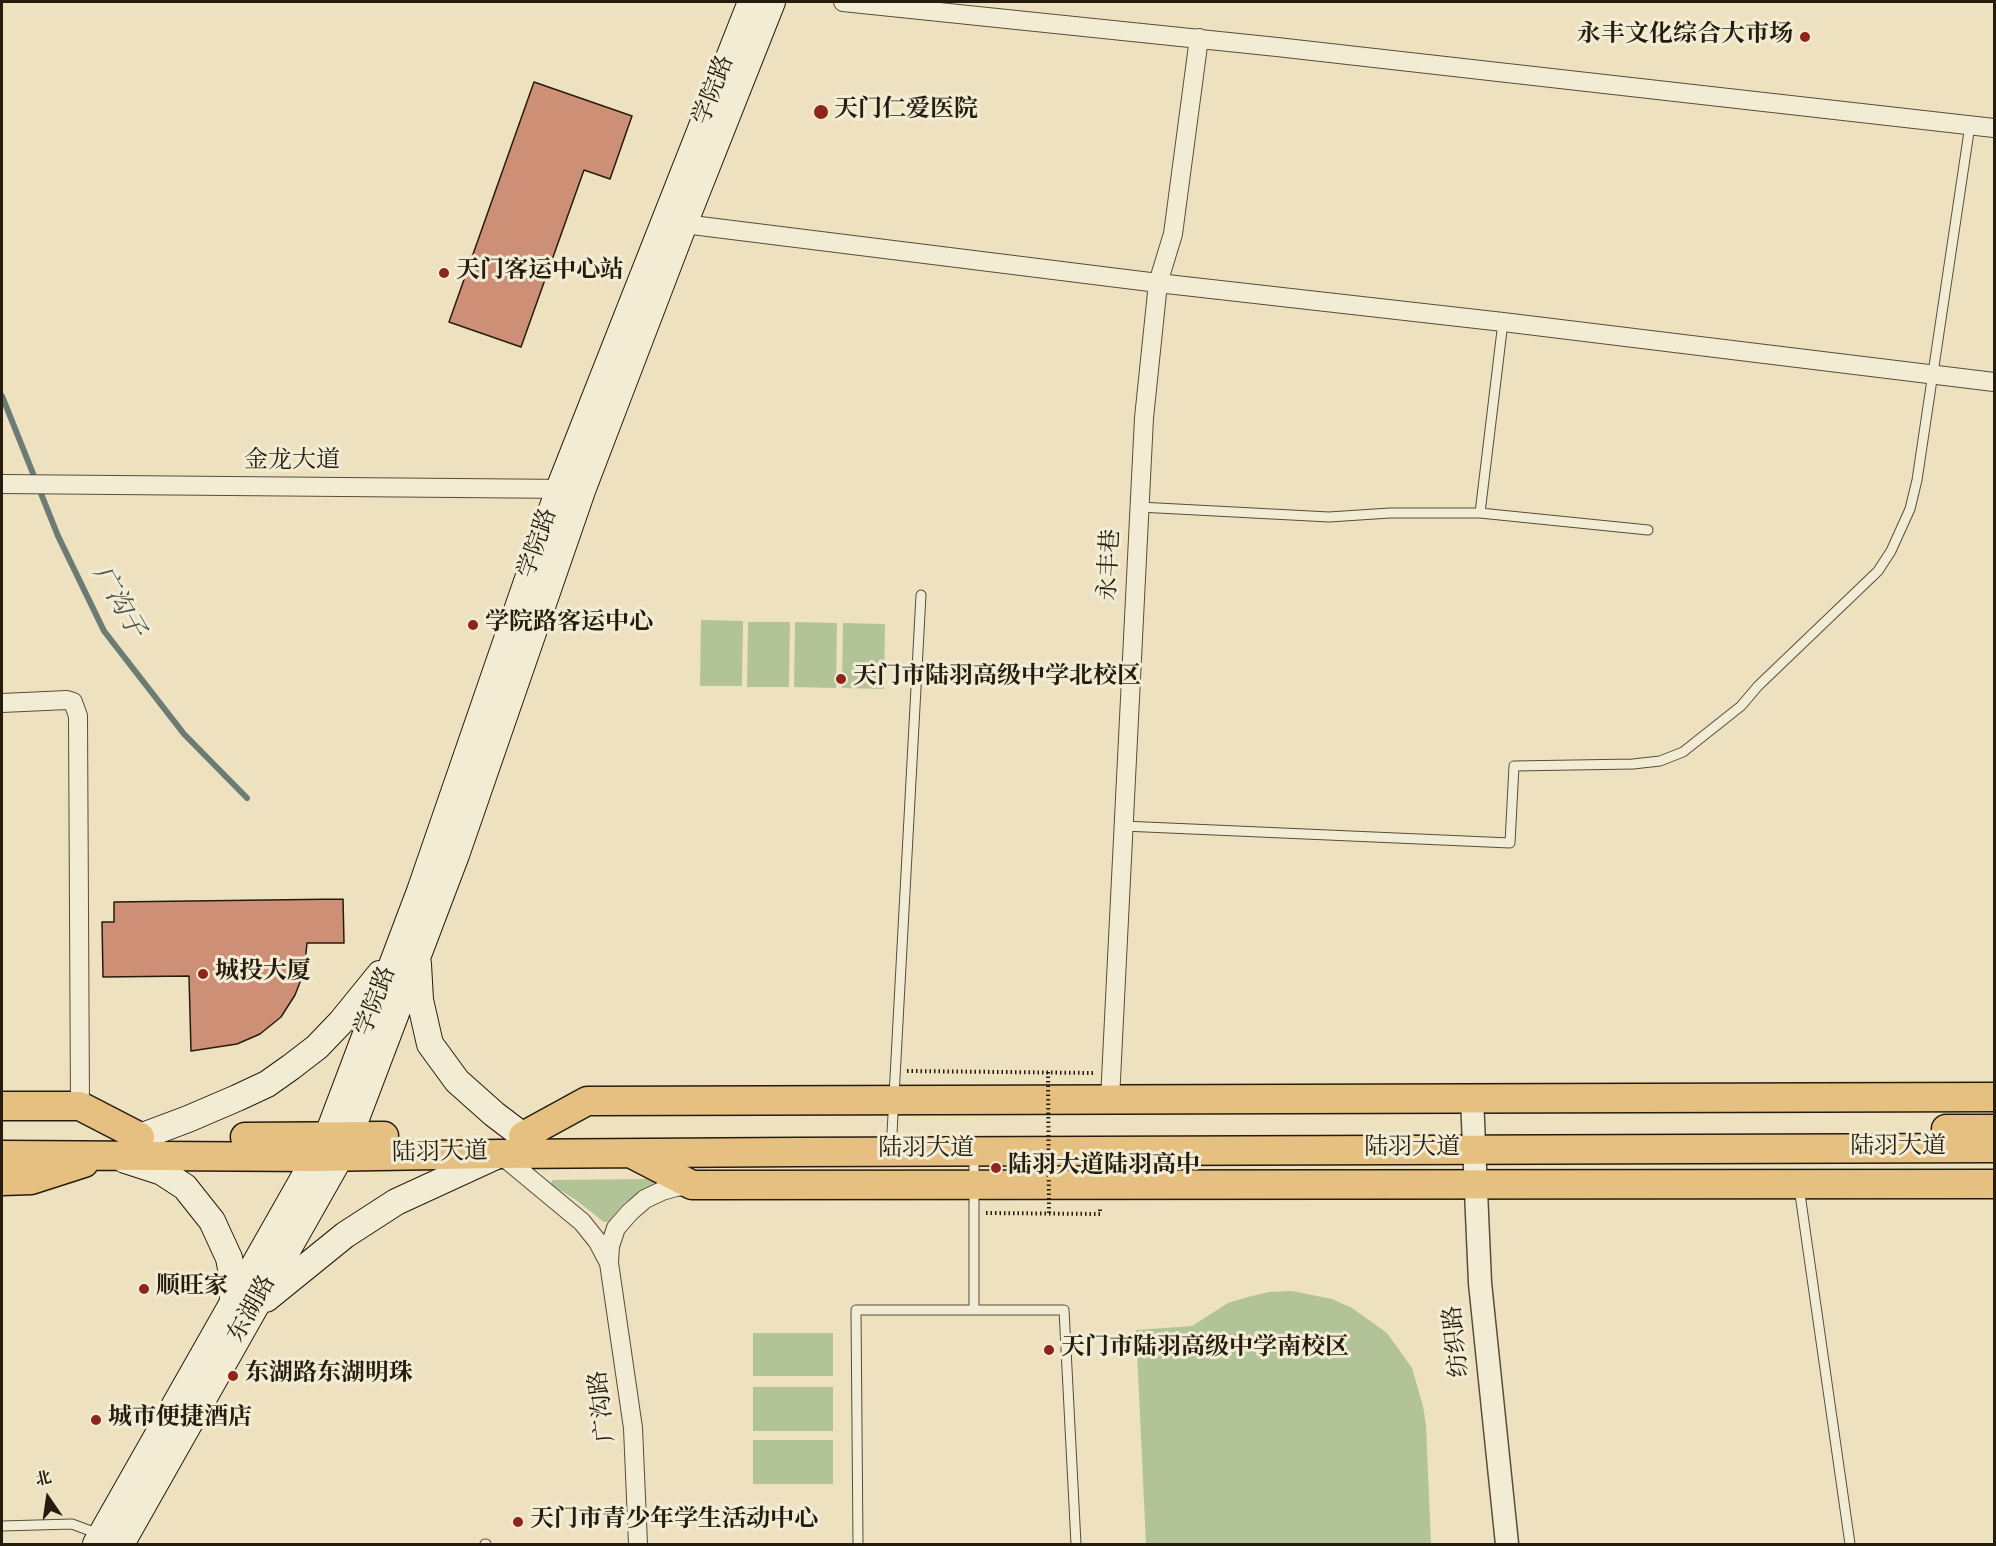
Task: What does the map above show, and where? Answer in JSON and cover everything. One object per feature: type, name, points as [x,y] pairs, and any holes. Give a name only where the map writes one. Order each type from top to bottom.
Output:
[{"type":"main road","name":"学院路","points":[[333,1147],[408,953],[456,855],[571,489],[751,2]]},
{"type":"main road","name":"学院路","points":[[571,489],[684,224],[772,2]]},
{"type":"main road","points":[[2,1106],[80,1106],[140,1137],[188,1119],[267,1084],[291,1067],[317,1047],[373,984],[408,953],[430,1044],[457,1081],[523,1136],[587,1101],[894,1099],[1110,1086],[1472,1098],[1995,1097]]},
{"type":"main road","name":"陆羽大道","points":[[2,1137],[140,1137],[500,1154],[974,1151],[1995,1128]]},
{"type":"main road","name":"陆羽大道","points":[[2,1155],[110,1155],[333,1147],[523,1136],[892,1133],[1995,1149]]},
{"type":"main road","name":"东湖路","points":[[106,1542],[333,1147]]},
{"type":"main road","points":[[629,1153],[692,1185],[1995,1184]]},
{"type":"main road","points":[[2,1181],[31,1180],[110,1155],[162,1172],[185,1187],[212,1221],[222,1240],[244,1305],[396,1202],[500,1154]]},
{"type":"street","points":[[843,2],[1198,38],[1995,128]]},
{"type":"street","name":"永丰巷","points":[[1110,1086],[1144,418],[1158,282],[1173,234],[1198,38]]},
{"type":"street","points":[[684,224],[1995,382]]},
{"type":"street","name":"金龙大道","points":[[11,484],[571,489]]},
{"type":"street","points":[[2,703],[67,700],[72,702],[78,716],[80,1106]]},
{"type":"street","name":"纺织路","points":[[1472,1098],[1480,1283],[1507,1545]]},
{"type":"street","points":[[500,1154],[582,1222],[598,1242],[609,1263]]},
{"type":"street","points":[[609,1263],[610,1246],[616,1228],[630,1212],[645,1199],[662,1191],[692,1185]]},
{"type":"street","name":"广沟路","points":[[609,1263],[633,1428],[638,1545]]},
{"type":"lane","points":[[1123,826],[1510,843],[1514,766],[1633,764],[1660,761],[1683,752],[1741,706],[1758,686],[1878,571],[1900,533],[1912,499],[1970,125]]},
{"type":"lane","points":[[1480,513],[1503,322]]},
{"type":"lane","points":[[1139,507],[1329,517],[1390,513],[1480,513],[1648,530]]},
{"type":"lane","points":[[892,1133],[921,595]]},
{"type":"lane","points":[[974,1151],[974,1310]]},
{"type":"lane","points":[[1798,1184],[1850,1545]]},
{"type":"lane","points":[[858,1545],[856,1310],[1064,1310],[1076,1545]]},
{"type":"lane","points":[[2,1526],[72,1524],[106,1542]]},
{"type":"path","points":[[896,1070],[1048,1072],[1110,1086]]},
{"type":"path","points":[[1048,1072],[1049,1214]]},
{"type":"path","points":[[1003,1214],[1100,1214]]},
{"type":"green space","points":[[701,620],[743,621],[742,686],[700,686]]},
{"type":"green space","points":[[748,622],[790,622],[789,687],[747,687]]},
{"type":"green space","points":[[795,622],[837,623],[836,688],[794,687]]},
{"type":"green space","points":[[843,623],[885,624],[884,689],[842,688]]},
{"type":"green space","points":[[652,1179],[655,1184],[625,1202],[608,1222],[604,1222],[551,1183],[553,1180]]},
{"type":"green space","points":[[1292,1291],[1332,1299],[1352,1308],[1387,1333],[1412,1368],[1426,1425],[1431,1544],[1146,1544],[1136,1330],[1192,1326],[1228,1303],[1269,1292]]},
{"type":"green space","points":[[753,1333],[833,1333],[833,1376],[753,1376]]},
{"type":"green space","points":[[753,1387],[833,1387],[833,1431],[753,1431]]},
{"type":"green space","points":[[753,1440],[833,1440],[833,1484],[753,1484]]},
{"type":"building","points":[[534,82],[632,116],[610,179],[584,170],[521,347],[449,322]]},
{"type":"building","name":"城投大厦","points":[[343,899],[344,943],[307,943],[304,972],[295,995],[281,1017],[260,1034],[237,1044],[191,1051],[189,976],[103,977],[102,922],[114,922],[114,902]]},
{"type":"waterway","name":"广沟子","points":[[2,396],[58,536],[104,631],[184,734],[247,798]]},
{"type":"place","name":"永丰文化综合大市场","points":[[1805,37]]},
{"type":"place","name":"天门仁爱医院","points":[[821,112]]},
{"type":"place","name":"天门客运中心站","points":[[444,273]]},
{"type":"place","name":"学院路客运中心","points":[[473,625]]},
{"type":"place","name":"天门市陆羽高级中学北校区","points":[[841,679]]},
{"type":"place","name":"城投大厦","points":[[203,974]]},
{"type":"place","name":"陆羽大道陆羽高中","points":[[996,1168]]},
{"type":"place","name":"顺旺家","points":[[144,1289]]},
{"type":"place","name":"天门市陆羽高级中学南校区","points":[[1049,1350]]},
{"type":"place","name":"东湖路东湖明珠","points":[[233,1376]]},
{"type":"place","name":"城市便捷酒店","points":[[96,1420]]},
{"type":"place","name":"天门市青少年学生活动中心","points":[[518,1522]]}]
